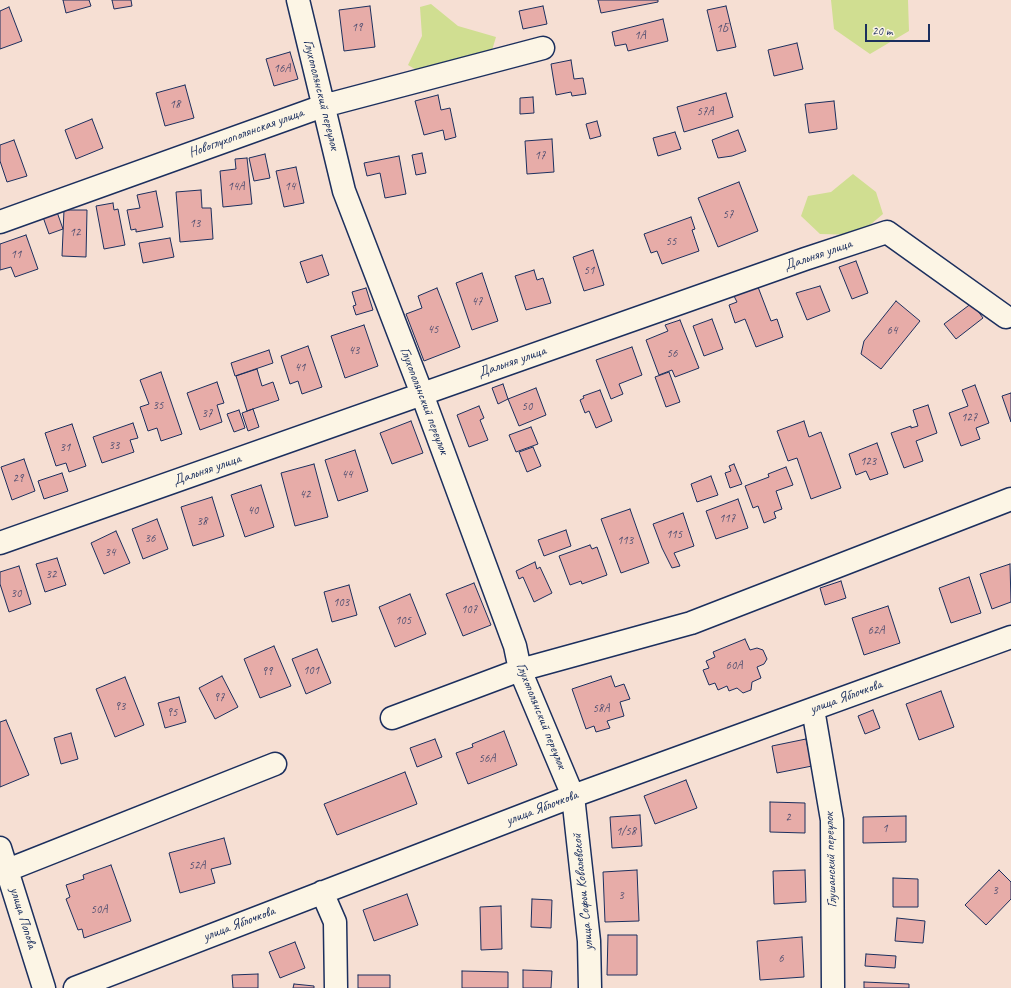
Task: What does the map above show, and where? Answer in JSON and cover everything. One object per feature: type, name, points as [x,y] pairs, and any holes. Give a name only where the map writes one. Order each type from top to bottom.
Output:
[{"type":"street","name":"Глухополянский переулок","points":[[298,0],[344,191],[422,394],[515,646],[520,670],[573,796]]},
{"type":"street","name":"Новоглухополянская улица","points":[[0,222],[323,106],[543,48]]},
{"type":"street","name":"Дальняя улица","points":[[0,543],[887,232],[1006,318]]},
{"type":"street","points":[[392,718],[520,670],[691,623],[1011,499]]},
{"type":"street","name":"улица Яблочкова","points":[[75,988],[573,796],[1011,637]]},
{"type":"street","name":"Глушанский переулок","points":[[813,709],[832,820],[833,988]]},
{"type":"street","points":[[4,872],[275,764]]},
{"type":"street","name":"улица Софьи Ковалевской","points":[[573,796],[590,941],[590,988]]},
{"type":"street","name":"улица Попова","points":[[0,848],[4,872],[44,988]]},
{"type":"street","points":[[322,892],[335,922],[336,988]]},
{"type":"green space","points":[[831,0],[908,0],[909,31],[870,54],[834,29]]},
{"type":"green space","points":[[431,4],[458,26],[496,37],[490,57],[423,74],[408,65],[422,36],[420,7]]},
{"type":"green space","points":[[853,174],[876,192],[883,214],[858,235],[820,234],[801,216],[808,196],[831,192]]},
{"type":"building","points":[[63,0],[89,0],[91,6],[66,13]]},
{"type":"building","points":[[112,0],[131,0],[132,6],[114,9]]},
{"type":"building","points":[[598,0],[658,0],[658,2],[601,13]]},
{"type":"building","points":[[370,6],[375,47],[344,51],[339,10]]},
{"type":"building","points":[[543,6],[547,24],[523,29],[519,11]]},
{"type":"building","points":[[726,6],[736,47],[717,51],[707,10]]},
{"type":"building","points":[[9,7],[22,41],[0,49],[0,11]]},
{"type":"building","points":[[663,19],[668,41],[628,51],[626,44],[615,46],[612,32]]},
{"type":"building","points":[[797,43],[803,69],[774,76],[768,50]]},
{"type":"building","points":[[290,52],[298,79],[274,86],[266,59]]},
{"type":"building","points":[[571,60],[574,79],[583,78],[586,94],[572,96],[571,92],[556,95],[551,64]]},
{"type":"building","points":[[185,85],[194,118],[165,126],[156,93]]},
{"type":"building","points":[[726,93],[733,117],[684,132],[677,107]]},
{"type":"building","points":[[438,95],[441,110],[450,108],[456,137],[445,140],[443,130],[424,135],[415,101]]},
{"type":"building","points":[[533,97],[534,113],[520,114],[520,98]]},
{"type":"building","points":[[834,101],[837,129],[809,133],[805,104]]},
{"type":"building","points":[[92,119],[103,148],[76,159],[65,130]]},
{"type":"building","points":[[597,121],[601,136],[590,139],[586,124]]},
{"type":"building","points":[[738,130],[746,151],[732,156],[718,158],[712,140]]},
{"type":"building","points":[[675,132],[681,149],[658,156],[653,138]]},
{"type":"building","points":[[552,139],[554,172],[527,174],[525,141]]},
{"type":"building","points":[[14,140],[27,176],[7,182],[0,161],[0,145]]},
{"type":"building","points":[[422,153],[426,173],[416,175],[412,155]]},
{"type":"building","points":[[265,154],[270,178],[254,181],[249,158]]},
{"type":"building","points":[[399,156],[406,194],[385,198],[380,173],[367,176],[364,163]]},
{"type":"building","points":[[247,158],[252,204],[223,207],[220,171],[236,169],[235,159]]},
{"type":"building","points":[[296,167],[304,203],[284,207],[276,171]]},
{"type":"building","points":[[739,182],[758,231],[718,247],[698,198]]},
{"type":"building","points":[[201,190],[202,208],[211,208],[213,239],[180,242],[176,192]]},
{"type":"building","points":[[156,191],[163,227],[136,232],[136,229],[131,230],[127,210],[140,208],[137,195]]},
{"type":"building","points":[[113,203],[114,210],[118,209],[125,245],[104,249],[96,206]]},
{"type":"building","points":[[64,210],[87,210],[86,257],[62,256]]},
{"type":"building","points":[[57,212],[63,229],[49,234],[43,217]]},
{"type":"building","points":[[691,217],[695,229],[692,230],[699,251],[662,264],[657,251],[651,253],[644,234]]},
{"type":"building","points":[[26,235],[38,269],[15,277],[11,267],[0,270],[0,244]]},
{"type":"building","points":[[170,238],[174,257],[143,263],[139,243]]},
{"type":"building","points":[[593,250],[604,285],[584,291],[573,257]]},
{"type":"building","points":[[322,255],[329,275],[307,283],[300,262]]},
{"type":"building","points":[[856,261],[868,293],[852,299],[839,267]]},
{"type":"building","points":[[534,270],[537,280],[543,278],[551,303],[526,310],[515,276]]},
{"type":"building","points":[[482,273],[498,321],[472,330],[456,283]]},
{"type":"building","points":[[820,286],[830,311],[807,320],[796,293]]},
{"type":"building","points":[[758,287],[771,321],[777,319],[783,337],[756,347],[745,319],[735,323],[729,305],[737,302],[734,296]]},
{"type":"building","points":[[366,288],[373,310],[356,315],[353,306],[356,305],[352,292]]},
{"type":"building","points":[[437,288],[460,347],[424,361],[406,314],[422,308],[418,296]]},
{"type":"building","points":[[896,301],[920,321],[881,369],[861,354],[864,341]]},
{"type":"building","points":[[972,303],[983,318],[956,339],[944,324]]},
{"type":"building","points":[[712,319],[723,349],[704,356],[693,326]]},
{"type":"building","points":[[680,320],[699,368],[675,377],[672,370],[659,375],[646,340],[668,331],[665,325]]},
{"type":"building","points":[[364,325],[378,366],[345,378],[331,336]]},
{"type":"building","points":[[308,346],[322,387],[302,394],[298,381],[290,384],[281,356]]},
{"type":"building","points":[[632,347],[642,375],[619,384],[623,394],[611,399],[596,360]]},
{"type":"building","points":[[269,350],[273,363],[235,376],[231,363]]},
{"type":"building","points":[[257,369],[262,386],[273,382],[279,400],[247,411],[236,376]]},
{"type":"building","points":[[161,372],[182,434],[161,441],[157,428],[148,431],[140,407],[149,404],[140,380]]},
{"type":"building","points":[[669,372],[680,402],[666,407],[655,377]]},
{"type":"building","points":[[217,382],[224,403],[217,405],[222,422],[200,430],[187,393]]},
{"type":"building","points":[[503,384],[508,399],[498,404],[492,388]]},
{"type":"building","points":[[975,385],[989,423],[976,428],[980,439],[961,446],[949,413],[968,406],[962,390]]},
{"type":"building","points":[[536,388],[546,415],[519,426],[508,399]]},
{"type":"building","points":[[600,390],[612,421],[596,428],[589,411],[585,413],[580,400],[584,398],[583,396]]},
{"type":"building","points":[[1011,393],[1011,422],[1002,396]]},
{"type":"building","points":[[928,405],[937,433],[916,441],[923,461],[904,468],[891,433],[911,426],[911,428],[918,426],[913,410]]},
{"type":"building","points":[[479,406],[484,418],[480,420],[488,440],[469,447],[457,415]]},
{"type":"building","points":[[253,409],[259,427],[248,431],[242,413]]},
{"type":"building","points":[[239,410],[245,428],[234,432],[227,414]]},
{"type":"building","points":[[411,421],[423,453],[392,464],[380,433]]},
{"type":"building","points":[[804,421],[809,437],[821,432],[841,488],[811,499],[797,458],[788,461],[777,431]]},
{"type":"building","points":[[133,423],[138,438],[130,440],[134,452],[102,463],[93,437]]},
{"type":"building","points":[[72,424],[86,466],[69,472],[66,463],[56,466],[45,433]]},
{"type":"building","points":[[531,427],[538,444],[516,452],[509,435]]},
{"type":"building","points":[[877,443],[888,474],[870,480],[866,471],[856,475],[849,454]]},
{"type":"building","points":[[533,447],[541,466],[527,472],[519,452]]},
{"type":"building","points":[[355,450],[368,491],[338,501],[325,460]]},
{"type":"building","points":[[24,459],[35,491],[12,500],[1,467]]},
{"type":"building","points":[[314,464],[328,517],[295,526],[281,473]]},
{"type":"building","points":[[734,464],[742,484],[730,488],[725,473],[731,471],[729,466]]},
{"type":"building","points":[[786,467],[793,485],[776,491],[782,509],[774,512],[776,518],[764,523],[758,506],[753,508],[745,486],[769,477],[768,474]]},
{"type":"building","points":[[62,473],[68,491],[44,499],[38,481]]},
{"type":"building","points":[[711,476],[718,495],[697,502],[691,484]]},
{"type":"building","points":[[261,485],[274,527],[245,537],[231,495]]},
{"type":"building","points":[[212,497],[224,536],[193,546],[181,507]]},
{"type":"building","points":[[738,499],[748,528],[716,539],[706,511]]},
{"type":"building","points":[[630,509],[649,563],[621,573],[601,519]]},
{"type":"building","points":[[683,513],[694,546],[674,553],[680,566],[672,568],[662,548],[653,524]]},
{"type":"building","points":[[157,519],[168,549],[143,559],[132,529]]},
{"type":"building","points":[[566,530],[571,546],[544,556],[538,540]]},
{"type":"building","points":[[116,531],[130,563],[104,574],[91,543]]},
{"type":"building","points":[[590,545],[592,549],[597,547],[607,575],[582,584],[581,581],[570,585],[559,556]]},
{"type":"building","points":[[57,558],[66,585],[45,592],[36,564]]},
{"type":"building","points":[[535,562],[537,569],[540,567],[552,593],[534,602],[523,577],[519,579],[516,571]]},
{"type":"building","points":[[1010,564],[1011,602],[992,609],[980,574]]},
{"type":"building","points":[[19,566],[31,604],[9,612],[0,584],[0,572]]},
{"type":"building","points":[[969,577],[981,613],[951,623],[939,588]]},
{"type":"building","points":[[841,581],[846,598],[825,605],[820,588]]},
{"type":"building","points":[[474,583],[491,625],[463,636],[446,594]]},
{"type":"building","points":[[349,585],[357,615],[332,622],[324,592]]},
{"type":"building","points":[[410,594],[426,634],[395,647],[379,607]]},
{"type":"building","points":[[888,606],[900,643],[864,655],[852,618]]},
{"type":"building","points":[[745,639],[750,650],[757,648],[763,650],[767,659],[764,664],[757,667],[761,678],[752,682],[751,690],[743,693],[737,688],[729,691],[727,686],[718,690],[715,683],[709,685],[703,670],[709,668],[706,661],[715,657],[713,652]]},
{"type":"building","points":[[274,646],[291,686],[260,698],[244,659]]},
{"type":"building","points":[[317,649],[331,683],[306,694],[292,659]]},
{"type":"building","points":[[222,676],[238,707],[215,719],[199,688]]},
{"type":"building","points":[[611,676],[615,687],[624,684],[630,699],[620,702],[624,716],[607,721],[610,728],[596,732],[594,726],[586,729],[572,689]]},
{"type":"building","points":[[125,677],[144,725],[115,737],[96,689]]},
{"type":"building","points":[[941,691],[954,727],[919,740],[906,704]]},
{"type":"building","points":[[179,697],[186,722],[165,728],[158,703]]},
{"type":"building","points":[[873,710],[880,728],[865,734],[858,716]]},
{"type":"building","points":[[6,720],[29,775],[0,787],[0,722]]},
{"type":"building","points":[[504,731],[517,765],[468,784],[456,753],[473,747],[472,744]]},
{"type":"building","points":[[71,733],[78,759],[61,764],[54,738]]},
{"type":"building","points":[[435,739],[442,757],[417,767],[410,748]]},
{"type":"building","points":[[806,739],[812,766],[777,773],[772,746]]},
{"type":"building","points":[[405,772],[417,804],[337,835],[324,804]]},
{"type":"building","points":[[686,780],[697,808],[655,824],[644,796]]},
{"type":"building","points":[[770,802],[805,803],[805,833],[770,832]]},
{"type":"building","points":[[640,815],[642,846],[612,848],[610,817]]},
{"type":"building","points":[[906,816],[906,842],[863,843],[863,817]]},
{"type":"building","points":[[224,838],[231,864],[211,869],[215,883],[180,893],[169,853]]},
{"type":"building","points":[[111,865],[131,921],[84,938],[82,929],[78,930],[66,899],[70,897],[66,885],[84,879],[83,875]]},
{"type":"building","points":[[637,870],[639,921],[605,922],[603,872]]},
{"type":"building","points":[[805,870],[806,902],[774,904],[773,871]]},
{"type":"building","points":[[999,870],[1011,882],[1011,899],[986,925],[965,905]]},
{"type":"building","points":[[893,878],[918,879],[918,907],[893,907]]},
{"type":"building","points":[[407,894],[418,925],[374,941],[363,910]]},
{"type":"building","points":[[532,899],[552,900],[551,928],[531,927]]},
{"type":"building","points":[[501,906],[502,949],[481,950],[480,907]]},
{"type":"building","points":[[897,918],[925,921],[923,943],[895,941]]},
{"type":"building","points":[[608,935],[637,935],[637,975],[607,975]]},
{"type":"building","points":[[802,937],[804,977],[760,980],[757,941]]},
{"type":"building","points":[[295,942],[305,968],[280,978],[269,952]]},
{"type":"building","points":[[866,954],[896,956],[895,968],[865,966]]},
{"type":"building","points":[[523,970],[552,971],[551,988],[523,988]]},
{"type":"building","points":[[462,971],[508,972],[508,988],[462,988]]},
{"type":"building","points":[[258,974],[258,988],[233,988],[232,975]]},
{"type":"building","points":[[358,975],[390,975],[390,988],[358,988]]},
{"type":"building","points":[[864,982],[909,984],[909,988],[864,988]]},
{"type":"building","points":[[294,984],[314,986],[314,988],[293,988]]}]
